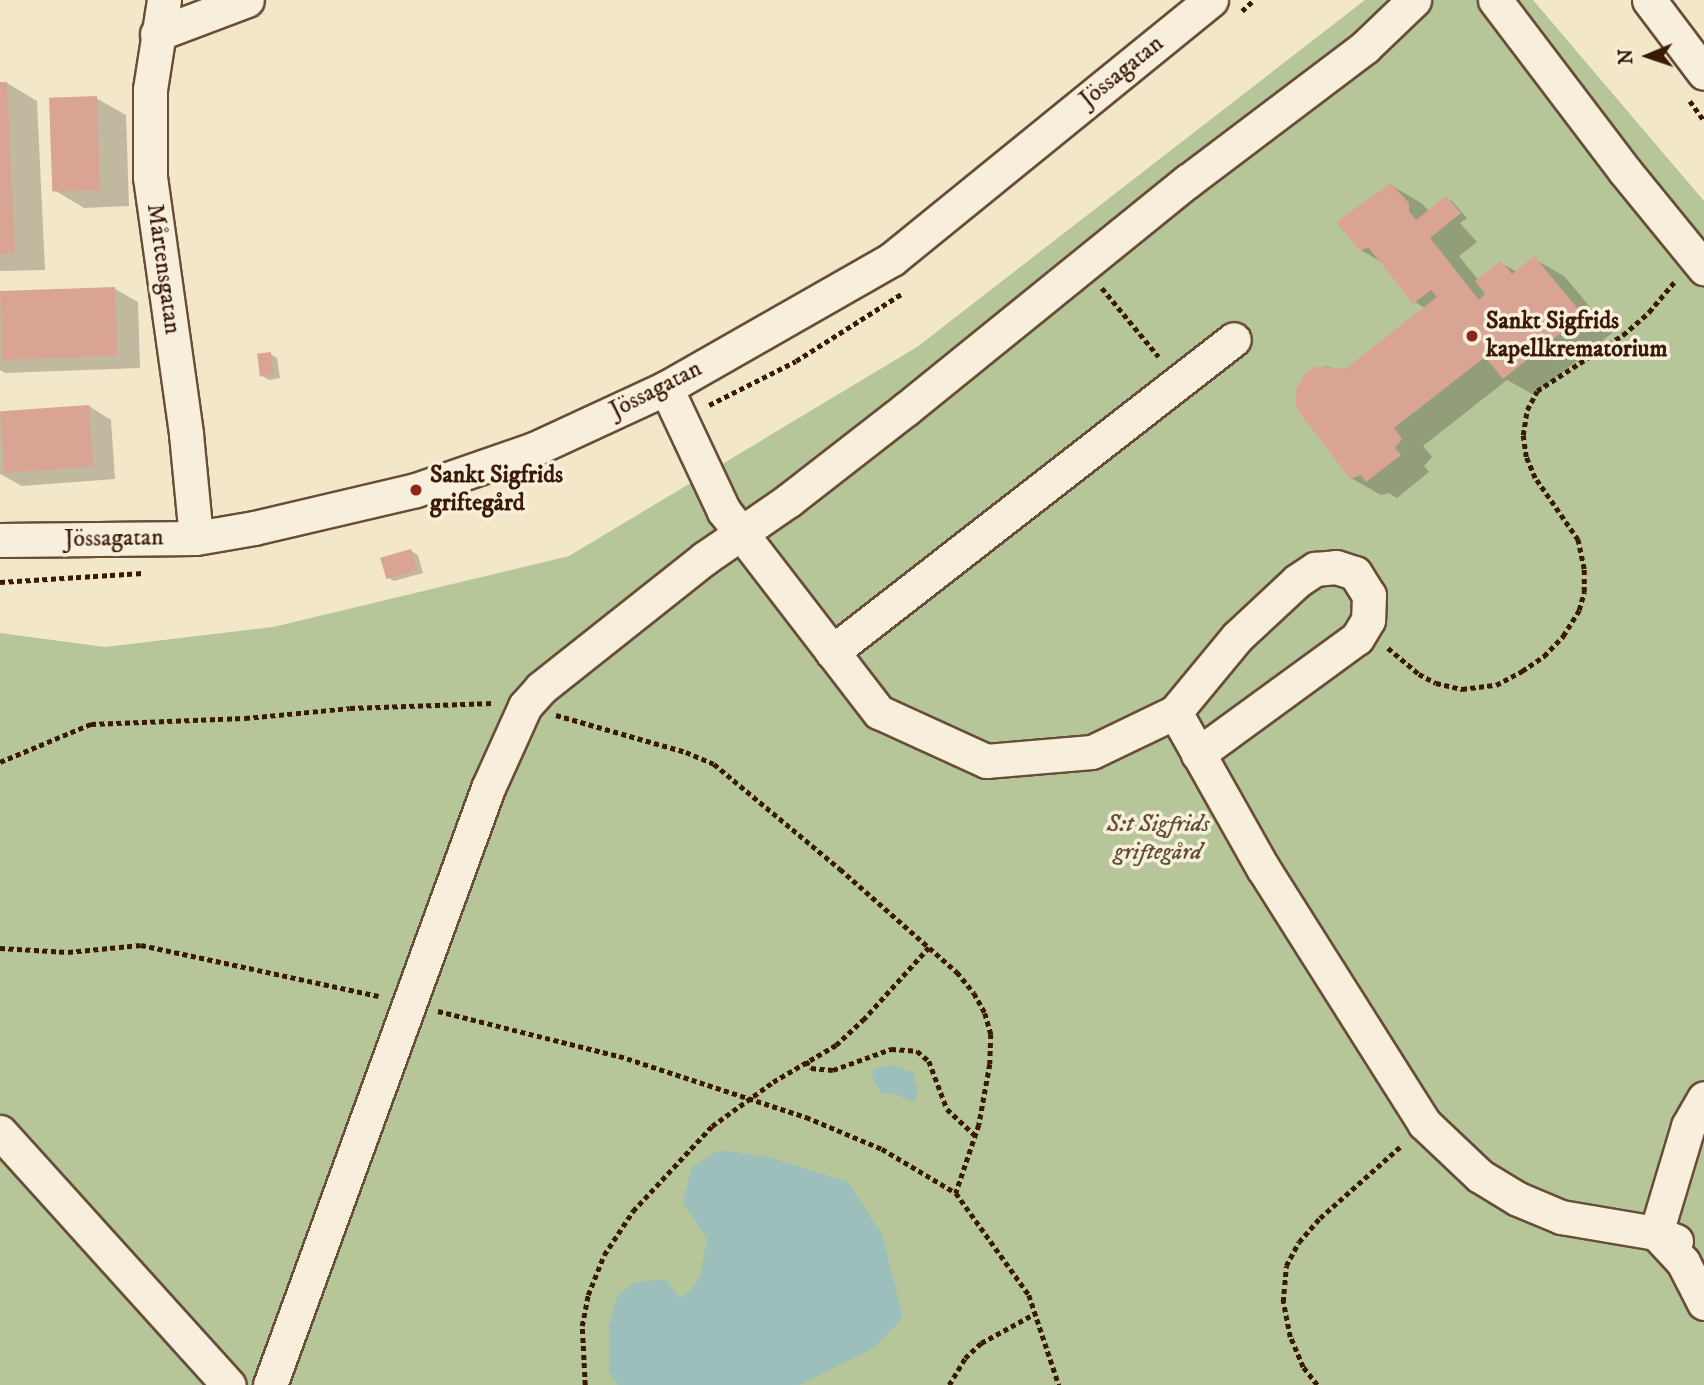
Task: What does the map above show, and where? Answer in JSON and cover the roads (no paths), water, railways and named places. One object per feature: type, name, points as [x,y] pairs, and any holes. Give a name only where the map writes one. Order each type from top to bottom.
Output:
[{"type":"street","name":"Mårtensgatan","points":[[164,0],[150,89],[150,177],[186,434],[196,538]]},
{"type":"street","points":[[157,34],[247,0]]},
{"type":"street","name":"Jössagatan","points":[[0,540],[196,538],[332,512],[452,479],[534,449],[666,388],[892,259],[1211,0]]},
{"type":"street","points":[[270,1385],[488,788],[525,706],[541,688],[672,584],[906,409],[1188,181],[1365,47],[1415,0]]},
{"type":"street","points":[[1495,0],[1624,170],[1699,262]]},
{"type":"street","points":[[1649,0],[1704,73]]},
{"type":"street","points":[[832,652],[1234,339]]},
{"type":"street","points":[[666,388],[724,511],[878,712],[986,761],[1092,751],[1175,712],[1237,637],[1297,581],[1315,569],[1336,567],[1354,573],[1369,595],[1368,620],[1357,638],[1198,754]]},
{"type":"street","points":[[1175,712],[1262,868],[1424,1123],[1480,1176],[1518,1199],[1562,1217],[1656,1233],[1704,1252]]},
{"type":"street","points":[[1656,1233],[1688,1126],[1704,1098]]},
{"type":"street","points":[[0,1132],[229,1385]]},
{"type":"street","points":[[1656,1233],[1683,1262],[1704,1303]]},
{"type":"water","points":[[892,1065],[914,1073],[918,1096],[913,1102],[894,1094],[882,1094],[872,1079],[873,1069]]},
{"type":"water","points":[[719,1150],[769,1157],[848,1182],[882,1234],[903,1317],[874,1348],[799,1385],[618,1385],[609,1373],[609,1325],[617,1296],[633,1283],[666,1279],[679,1298],[690,1291],[700,1275],[707,1239],[683,1203],[691,1168]]},
{"type":"place","name":"Sankt Sigfrids kapellkrematorium","points":[[1472,336]]},
{"type":"place","name":"Sankt Sigfrids griftegård","points":[[416,490]]},
{"type":"park label","name":"S:t Sigfrids griftegård","points":[[1158,839]]}]
